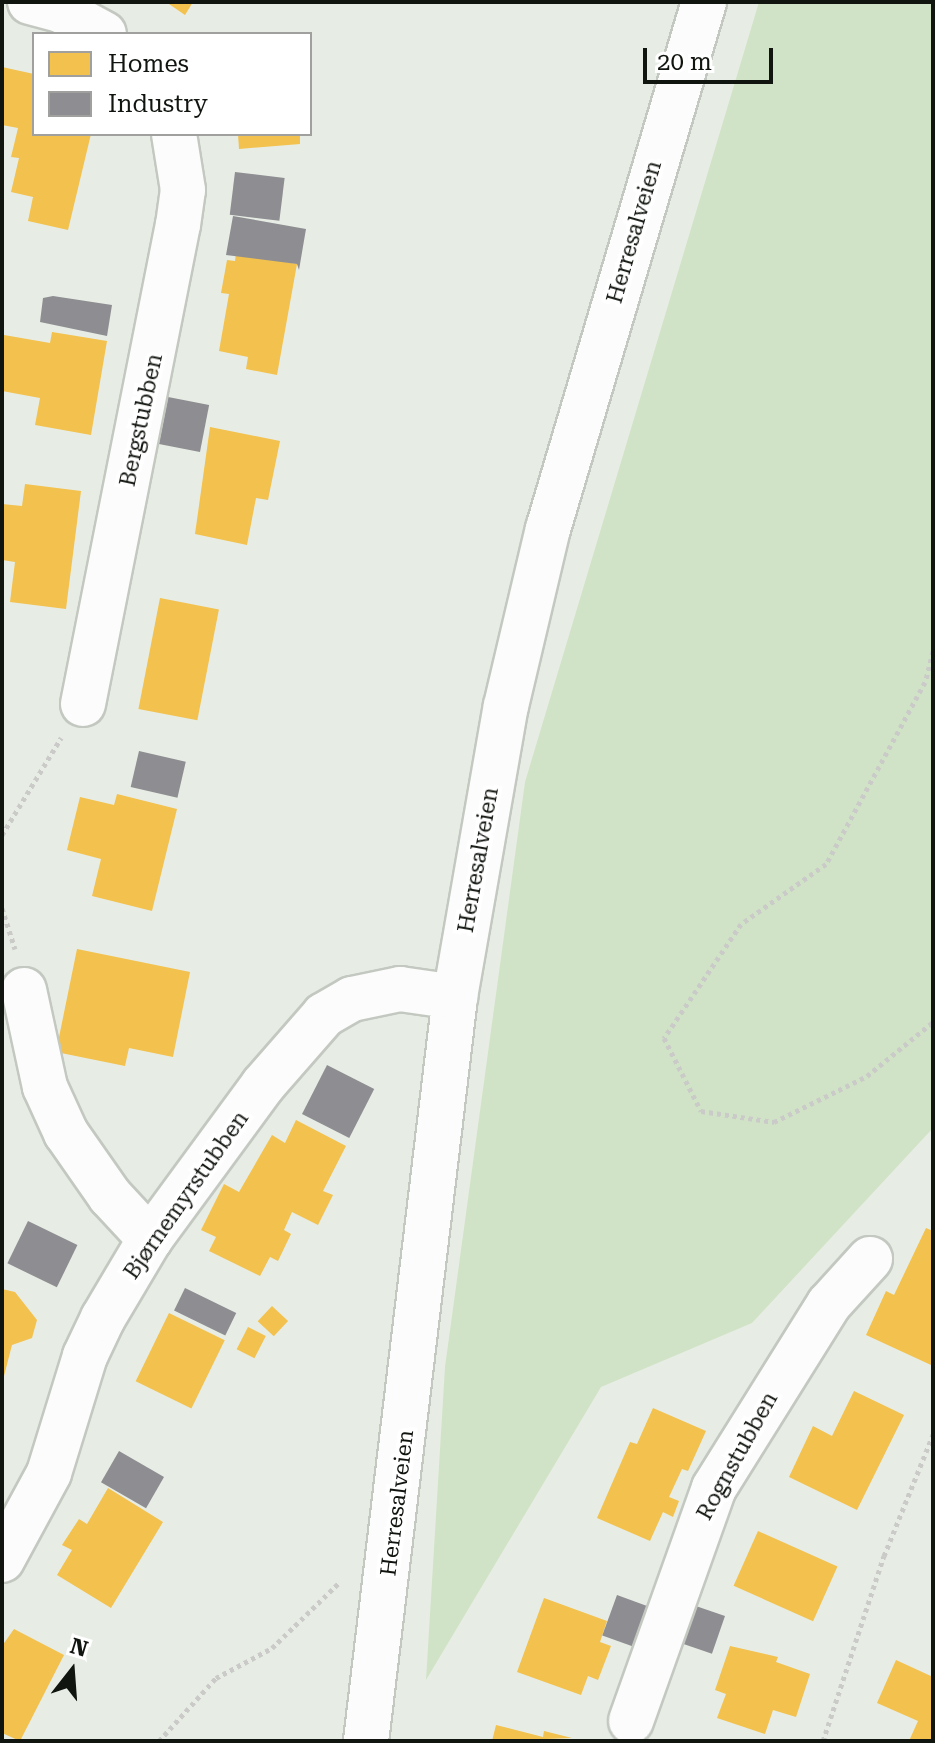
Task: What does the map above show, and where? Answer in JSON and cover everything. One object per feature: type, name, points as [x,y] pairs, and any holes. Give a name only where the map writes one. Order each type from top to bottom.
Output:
[{"type":"street","points":[[30,2],[60,10],[100,32]]},
{"type":"street","name":"Herresalveien","points":[[366,1741],[455,997],[506,706],[544,544],[704,2]]},
{"type":"street","name":"Bergstubben","points":[[83,704],[178,225],[183,190],[174,136]]},
{"type":"street","name":"Bjørnemyrstubben","points":[[2,1560],[49,1473],[85,1356],[150,1239],[263,1085],[324,1015],[352,999],[400,989],[455,997]]},
{"type":"street","points":[[24,990],[45,1087],[66,1133],[110,1196],[150,1239]]},
{"type":"street","name":"Rognstubben","points":[[638,1734],[714,1488],[829,1304],[870,1259]]},
{"type":"path","points":[[933,651],[925,682],[826,864],[741,924],[664,1038],[701,1111],[774,1122],[867,1076],[933,1022]]},
{"type":"path","points":[[2,835],[83,704]]},
{"type":"path","points":[[823,1741],[884,1556],[933,1435]]},
{"type":"path","points":[[159,1741],[216,1678],[272,1648],[351,1571]]},
{"type":"green space","points":[[759,2],[933,2],[933,1128],[752,1323],[601,1387],[426,1680],[445,1367],[525,782]]},
{"type":"building: Homes","points":[[166,2],[193,2],[185,15]]},
{"type":"building: Homes","points":[[2,67],[32,74],[32,136],[91,136],[68,230],[28,221],[33,197],[11,192],[19,158],[11,157],[18,128],[2,125]]},
{"type":"building: Homes","points":[[238,136],[300,136],[300,144],[239,149]]},
{"type":"building: Homes","points":[[236,253],[297,264],[277,375],[246,369],[248,357],[219,351],[229,294],[221,293],[227,260],[235,261]]},
{"type":"building: Homes","points":[[52,332],[107,341],[91,435],[35,425],[40,398],[2,391],[4,335],[50,343]]},
{"type":"building: Homes","points":[[210,427],[280,441],[268,500],[256,498],[247,545],[195,534]]},
{"type":"building: Homes","points":[[25,484],[81,491],[66,609],[10,602],[15,562],[2,560],[2,504],[22,506]]},
{"type":"building: Homes","points":[[160,598],[219,609],[197,720],[138,709]]},
{"type":"building: Homes","points":[[117,794],[177,809],[152,911],[92,896],[101,859],[67,850],[80,797],[114,805]]},
{"type":"building: Homes","points":[[77,949],[190,972],[173,1057],[129,1048],[125,1066],[56,1052]]},
{"type":"building: Homes","points":[[296,1120],[346,1146],[323,1191],[333,1195],[318,1225],[292,1212],[284,1230],[291,1234],[278,1261],[270,1257],[260,1276],[209,1251],[216,1237],[201,1230],[224,1184],[239,1192],[272,1135],[285,1143]]},
{"type":"building: Homes","points":[[926,1228],[933,1231],[931,1365],[866,1335],[886,1291],[894,1295]]},
{"type":"building: Homes","points":[[2,1289],[15,1292],[37,1320],[32,1338],[12,1345],[3,1380]]},
{"type":"building: Homes","points":[[272,1306],[288,1321],[274,1336],[258,1321]]},
{"type":"building: Homes","points":[[169,1313],[225,1340],[191,1408],[136,1381]]},
{"type":"building: Homes","points":[[248,1327],[266,1336],[254,1358],[237,1349]]},
{"type":"building: Homes","points":[[854,1391],[904,1415],[857,1510],[789,1477],[813,1426],[832,1436]]},
{"type":"building: Homes","points":[[653,1408],[706,1431],[688,1471],[682,1469],[669,1497],[679,1501],[673,1517],[663,1512],[650,1541],[597,1518],[630,1442],[637,1444]]},
{"type":"building: Homes","points":[[108,1488],[163,1522],[111,1608],[57,1575],[72,1550],[62,1545],[79,1519],[87,1524]]},
{"type":"building: Homes","points":[[758,1531],[837,1566],[813,1621],[734,1586]]},
{"type":"building: Homes","points":[[544,1598],[607,1621],[600,1642],[611,1646],[598,1680],[588,1676],[581,1695],[517,1672]]},
{"type":"building: Homes","points":[[14,1629],[64,1655],[20,1741],[2,1733],[2,1646]]},
{"type":"building: Homes","points":[[730,1646],[778,1657],[776,1662],[810,1674],[796,1717],[773,1710],[765,1734],[717,1718],[726,1694],[715,1690]]},
{"type":"building: Homes","points":[[896,1660],[933,1677],[933,1741],[909,1741],[918,1721],[877,1703]]},
{"type":"building: Homes","points":[[496,1725],[543,1737],[544,1731],[572,1738],[492,1741]]},
{"type":"building: Industry","points":[[235,172],[285,178],[279,221],[230,215]]},
{"type":"building: Industry","points":[[233,216],[306,229],[299,270],[297,264],[226,255]]},
{"type":"building: Industry","points":[[53,296],[112,305],[107,336],[40,322],[43,298]]},
{"type":"building: Industry","points":[[163,396],[209,405],[200,452],[154,443]]},
{"type":"building: Industry","points":[[139,751],[186,762],[177,798],[131,787]]},
{"type":"building: Industry","points":[[327,1065],[374,1089],[349,1138],[302,1114]]},
{"type":"building: Industry","points":[[28,1221],[77,1245],[57,1287],[7,1263]]},
{"type":"building: Industry","points":[[185,1288],[236,1313],[225,1335],[174,1310]]},
{"type":"building: Industry","points":[[119,1451],[164,1477],[146,1508],[101,1482]]},
{"type":"building: Industry","points":[[617,1595],[647,1606],[632,1646],[602,1635]]},
{"type":"building: Industry","points":[[690,1604],[725,1616],[712,1654],[677,1642]]}]
